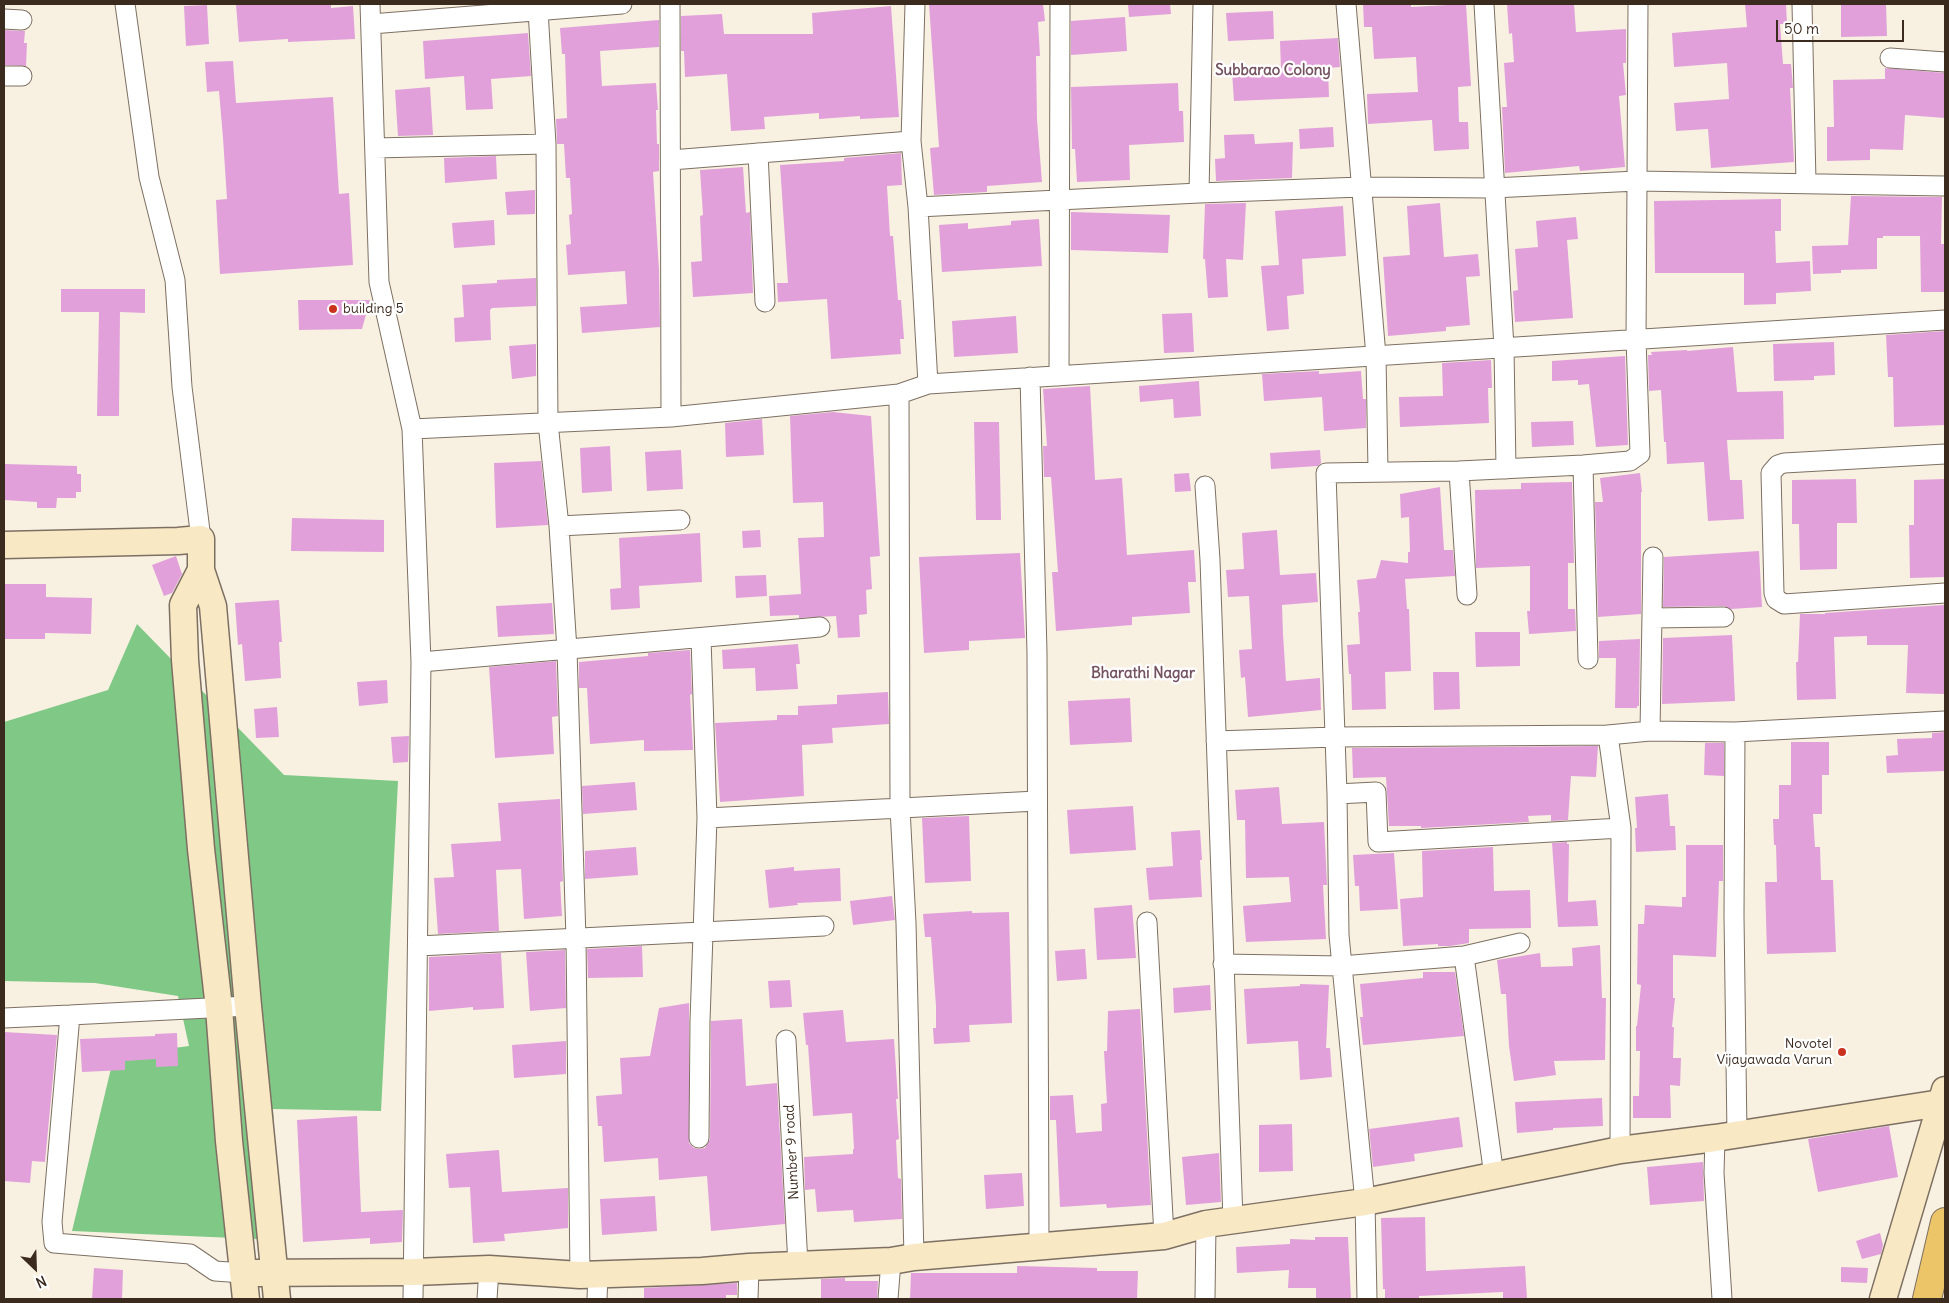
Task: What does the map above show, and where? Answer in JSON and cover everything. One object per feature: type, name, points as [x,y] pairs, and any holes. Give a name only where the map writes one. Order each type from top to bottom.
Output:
[{"type":"main road","points":[[1927,1299],[1945,1222]]},
{"type":"street","points":[[126,4],[149,177],[175,280],[182,387],[201,539],[201,570],[212,606],[248,1006],[277,1299]]},
{"type":"street","points":[[370,4],[379,282],[412,429],[421,662],[413,1299]]},
{"type":"street","points":[[371,24],[488,9],[538,10],[610,4]]},
{"type":"street","points":[[670,4],[671,417]]},
{"type":"street","points":[[915,4],[910,141],[918,207],[928,384]]},
{"type":"street","points":[[1059,376],[1060,4]]},
{"type":"street","points":[[1199,193],[1203,4]]},
{"type":"street","points":[[1346,4],[1376,356],[1378,471]]},
{"type":"street","points":[[1484,4],[1504,348],[1506,468]]},
{"type":"street","points":[[1367,1299],[1365,1202],[1339,934],[1337,794],[1326,474],[1378,471],[1459,471],[1583,465],[1630,461],[1640,454],[1636,340],[1638,4]]},
{"type":"street","points":[[1802,4],[1806,182]]},
{"type":"street","points":[[538,10],[546,144],[548,423],[559,526],[567,650],[576,939],[591,1283]]},
{"type":"street","points":[[1890,58],[1945,62]]},
{"type":"street","points":[[671,160],[910,141]]},
{"type":"street","points":[[375,148],[546,144]]},
{"type":"street","points":[[758,153],[764,302]]},
{"type":"street","points":[[918,207],[1361,187],[1494,188],[1638,181],[1806,182],[1945,186]]},
{"type":"street","points":[[412,429],[671,417],[899,394],[928,384],[1945,320]]},
{"type":"street","points":[[1030,377],[1037,653],[1039,1246]]},
{"type":"street","points":[[888,1299],[902,1259],[906,923],[900,808],[899,394]]},
{"type":"street","points":[[1945,454],[1784,463],[1778,464],[1771,473],[1774,593],[1779,602],[1784,604],[1945,592]]},
{"type":"street","points":[[1583,465],[1588,659]]},
{"type":"street","points":[[1459,471],[1467,594]]},
{"type":"street","points":[[1205,486],[1210,560],[1233,1220]]},
{"type":"street","points":[[559,526],[680,520]]},
{"type":"street","points":[[4,545],[201,539]]},
{"type":"street","points":[[1650,731],[1653,557]]},
{"type":"street","points":[[201,570],[183,605],[185,660],[201,849],[219,1008],[228,1132],[246,1299]]},
{"type":"street","points":[[1652,618],[1724,617]]},
{"type":"street","points":[[421,662],[820,627]]},
{"type":"street","points":[[699,1138],[700,1021],[708,818],[701,638]]},
{"type":"street","points":[[1216,740],[1608,735],[1650,731],[1735,732],[1945,721]]},
{"type":"street","points":[[1722,1299],[1714,1172],[1726,1136],[1734,916],[1735,732]]},
{"type":"street","points":[[1608,735],[1621,828],[1620,1150]]},
{"type":"street","points":[[1337,794],[1376,792],[1378,842],[1621,828]]},
{"type":"street","points":[[708,818],[1037,801]]},
{"type":"street","points":[[1147,922],[1164,1236]]},
{"type":"street","points":[[418,946],[824,926]]},
{"type":"street","points":[[1223,964],[1341,966],[1464,956],[1520,943]]},
{"type":"street","points":[[1464,956],[1494,1176]]},
{"type":"street","points":[[4,1018],[248,1006]]},
{"type":"street","points":[[70,1015],[52,1222],[54,1243],[190,1254],[215,1272],[275,1274],[488,1269],[591,1283],[749,1267],[902,1259],[1164,1236],[1206,1224],[1365,1202],[1620,1150],[1726,1136],[1943,1096],[1884,1299]]},
{"type":"street","name":"Number 9 road","points":[[786,1040],[798,1265]]},
{"type":"street","points":[[1205,1299],[1206,1224]]},
{"type":"street","points":[[748,1299],[749,1267]]},
{"type":"street","points":[[488,1269],[488,1299]]},
{"type":"green space","points":[[137,624],[284,775],[398,781],[381,1111],[273,1109],[280,1240],[72,1231],[114,1056],[189,1046],[178,996],[95,983],[4,981],[4,722],[108,690]]},
{"type":"building","points":[[236,4],[331,4],[331,8],[353,6],[355,39],[288,42],[288,39],[239,42]]},
{"type":"building","points":[[929,4],[1043,4],[1045,21],[1038,22],[1040,56],[1036,56],[1037,120],[1042,182],[987,186],[987,192],[934,195],[930,148],[939,147]]},
{"type":"building","points":[[1128,4],[1170,4],[1171,14],[1129,17]]},
{"type":"building","points":[[1363,4],[1411,4],[1411,7],[1466,4],[1471,86],[1458,87],[1459,122],[1468,122],[1469,149],[1434,151],[1432,120],[1368,124],[1367,94],[1418,92],[1416,57],[1374,59],[1372,27],[1364,27]]},
{"type":"building","points":[[1507,4],[1574,4],[1576,32],[1626,29],[1626,63],[1623,63],[1626,95],[1619,96],[1625,167],[1580,171],[1579,166],[1505,173],[1502,107],[1507,107],[1504,63],[1514,62],[1512,33],[1509,34]]},
{"type":"building","points":[[1745,4],[1786,4],[1787,24],[1780,24],[1783,64],[1791,64],[1793,88],[1790,88],[1794,162],[1711,168],[1708,129],[1676,131],[1674,103],[1729,99],[1727,63],[1674,67],[1672,33],[1747,27]]},
{"type":"building","points":[[1841,4],[1886,4],[1887,36],[1841,37]]},
{"type":"building","points":[[207,5],[209,44],[186,46],[184,6]]},
{"type":"building","points":[[891,6],[899,117],[860,119],[860,116],[819,119],[819,113],[764,117],[765,129],[731,131],[727,74],[685,77],[684,51],[681,51],[681,16],[722,14],[724,34],[813,34],[812,13]]},
{"type":"building","points":[[1273,11],[1274,39],[1228,41],[1226,13]]},
{"type":"building","points":[[1125,17],[1127,51],[1071,55],[1071,21]]},
{"type":"building","points":[[659,20],[659,47],[600,51],[602,86],[656,83],[659,171],[653,172],[659,270],[660,327],[582,333],[580,307],[627,304],[625,271],[568,275],[566,245],[571,244],[569,215],[572,214],[570,178],[566,178],[564,144],[557,144],[556,119],[567,118],[565,54],[562,54],[560,28]]},
{"type":"building","points":[[4,30],[25,31],[24,43],[27,43],[26,66],[4,65]]},
{"type":"building","points":[[528,33],[531,76],[491,79],[493,109],[466,110],[464,76],[425,79],[423,41]]},
{"type":"building","points":[[1338,38],[1340,67],[1328,68],[1329,97],[1234,101],[1232,72],[1281,70],[1280,41]]},
{"type":"building","points":[[233,61],[236,103],[333,97],[339,194],[349,193],[353,265],[220,274],[216,200],[227,199],[223,138],[219,91],[207,92],[205,62]]},
{"type":"building","points":[[1885,68],[1945,73],[1945,118],[1905,115],[1903,150],[1870,149],[1870,160],[1827,161],[1827,127],[1834,127],[1833,80],[1885,79]]},
{"type":"building","points":[[1178,83],[1179,111],[1183,111],[1184,142],[1129,145],[1130,180],[1077,182],[1075,149],[1072,149],[1071,87]]},
{"type":"building","points":[[430,87],[433,135],[398,136],[395,90]]},
{"type":"building","points":[[1333,127],[1334,147],[1300,149],[1299,129]]},
{"type":"building","points":[[1254,134],[1255,144],[1293,142],[1292,178],[1216,181],[1215,159],[1225,158],[1224,135]]},
{"type":"building","points":[[901,153],[902,185],[887,186],[890,236],[893,236],[898,300],[901,300],[904,339],[900,339],[901,354],[831,359],[827,299],[778,302],[777,283],[788,283],[780,165],[844,161],[844,158]]},
{"type":"building","points":[[496,156],[497,179],[445,183],[444,158]]},
{"type":"building","points":[[743,167],[746,213],[750,212],[753,293],[693,297],[691,262],[702,261],[700,216],[703,215],[700,170]]},
{"type":"building","points":[[535,190],[535,214],[507,215],[505,192]]},
{"type":"building","points":[[1851,196],[1942,197],[1941,244],[1945,244],[1945,292],[1921,292],[1920,236],[1883,236],[1883,238],[1877,238],[1877,269],[1841,270],[1841,273],[1813,274],[1812,246],[1848,245]]},
{"type":"building","points":[[1781,199],[1781,231],[1775,231],[1776,263],[1810,261],[1811,291],[1776,293],[1776,304],[1744,305],[1744,273],[1655,273],[1654,201]]},
{"type":"building","points":[[1246,203],[1243,260],[1226,259],[1228,297],[1208,298],[1205,259],[1203,259],[1205,204]]},
{"type":"building","points":[[1440,203],[1444,257],[1478,254],[1480,276],[1466,277],[1470,325],[1446,327],[1446,331],[1388,336],[1383,257],[1410,255],[1407,206]]},
{"type":"building","points":[[1343,206],[1346,256],[1302,259],[1304,294],[1287,296],[1289,329],[1267,331],[1261,266],[1279,265],[1275,211]]},
{"type":"building","points":[[1071,212],[1170,215],[1168,253],[1071,250]]},
{"type":"building","points":[[1576,217],[1578,239],[1567,240],[1573,318],[1515,322],[1513,291],[1518,290],[1515,249],[1538,247],[1536,221]]},
{"type":"building","points":[[1039,219],[1042,266],[942,272],[939,225],[968,223],[968,229],[1011,225],[1011,221]]},
{"type":"building","points":[[494,220],[495,245],[454,248],[452,223]]},
{"type":"building","points":[[536,278],[536,306],[492,308],[490,310],[491,340],[455,342],[454,318],[464,317],[462,285],[497,283],[497,280]]},
{"type":"building","points":[[61,289],[145,289],[145,313],[120,312],[119,416],[97,416],[99,312],[61,312]]},
{"type":"building","name":"building 5","points":[[298,300],[370,300],[362,329],[299,330]]},
{"type":"building","points":[[1192,313],[1194,352],[1164,353],[1162,314]]},
{"type":"building","points":[[1016,316],[1018,353],[954,357],[952,321]]},
{"type":"building","points":[[1945,331],[1945,425],[1894,427],[1893,377],[1888,377],[1886,335]]},
{"type":"building","points":[[1834,342],[1835,375],[1814,376],[1814,380],[1774,381],[1773,344]]},
{"type":"building","points":[[536,344],[536,376],[512,379],[509,346]]},
{"type":"building","points":[[1733,347],[1737,392],[1783,391],[1784,439],[1727,440],[1730,480],[1742,480],[1744,519],[1708,521],[1704,462],[1667,464],[1661,390],[1649,391],[1648,355],[1652,355],[1651,352]]},
{"type":"building","points":[[1625,356],[1628,445],[1596,447],[1589,384],[1578,385],[1578,380],[1552,381],[1552,361]]},
{"type":"building","points":[[1491,360],[1492,388],[1488,388],[1489,423],[1400,427],[1399,397],[1443,396],[1442,363]]},
{"type":"building","points":[[1319,371],[1319,374],[1361,371],[1363,399],[1366,399],[1366,428],[1324,431],[1322,397],[1264,401],[1262,374]]},
{"type":"building","points":[[1199,381],[1201,416],[1174,418],[1173,399],[1140,402],[1139,386]]},
{"type":"building","points":[[1090,386],[1095,480],[1122,478],[1127,555],[1194,550],[1196,582],[1188,582],[1190,613],[1132,617],[1132,625],[1056,631],[1052,572],[1058,572],[1051,477],[1044,477],[1043,446],[1047,446],[1043,389]]},
{"type":"building","points":[[833,412],[871,416],[880,556],[870,557],[872,589],[866,590],[867,614],[859,615],[860,637],[838,638],[836,616],[799,618],[799,615],[770,616],[769,596],[801,594],[798,538],[824,537],[823,502],[793,503],[790,416]]},
{"type":"building","points":[[762,419],[764,455],[726,457],[725,423]]},
{"type":"building","points":[[1573,421],[1574,445],[1532,447],[1531,422]]},
{"type":"building","points":[[974,422],[999,422],[1001,520],[976,520]]},
{"type":"building","points":[[610,446],[612,491],[582,493],[580,448]]},
{"type":"building","points":[[681,450],[683,489],[647,491],[645,452]]},
{"type":"building","points":[[1320,450],[1321,463],[1318,466],[1271,469],[1270,453]]},
{"type":"building","points":[[541,461],[548,525],[496,528],[494,463]]},
{"type":"building","points":[[4,464],[77,466],[77,474],[81,474],[81,492],[76,492],[76,498],[57,498],[56,508],[37,508],[37,502],[4,500]]},
{"type":"building","points":[[1189,473],[1191,491],[1175,492],[1174,474]]},
{"type":"building","points":[[1640,473],[1642,492],[1641,614],[1598,617],[1595,502],[1603,502],[1600,478]]},
{"type":"building","points":[[1856,479],[1857,523],[1837,523],[1837,569],[1800,570],[1799,524],[1792,524],[1792,480]]},
{"type":"building","points":[[1945,479],[1945,577],[1910,578],[1909,525],[1914,525],[1914,480]]},
{"type":"building","points":[[1572,482],[1574,563],[1568,563],[1568,609],[1575,609],[1576,631],[1529,634],[1527,611],[1530,611],[1530,566],[1476,568],[1475,490],[1521,489],[1521,483]]},
{"type":"building","points":[[1440,487],[1444,550],[1453,550],[1455,576],[1405,579],[1407,609],[1409,609],[1411,671],[1385,672],[1386,709],[1352,710],[1351,674],[1349,674],[1347,645],[1360,644],[1357,580],[1376,578],[1381,560],[1408,563],[1408,552],[1410,552],[1409,517],[1401,518],[1400,494]]},
{"type":"building","points":[[292,518],[384,520],[384,552],[291,551]]},
{"type":"building","points":[[760,530],[761,547],[743,548],[742,531]]},
{"type":"building","points":[[1277,530],[1280,575],[1316,573],[1318,602],[1282,605],[1283,634],[1286,681],[1320,678],[1321,710],[1248,717],[1245,677],[1241,678],[1239,650],[1252,649],[1249,596],[1228,597],[1226,570],[1244,569],[1242,533]]},
{"type":"building","points":[[700,533],[702,582],[639,586],[640,608],[611,610],[610,589],[621,588],[619,538]]},
{"type":"building","points":[[1759,551],[1762,607],[1731,609],[1724,606],[1663,607],[1664,557]]},
{"type":"building","points":[[1020,553],[1025,638],[969,641],[969,650],[924,653],[919,557]]},
{"type":"building","points":[[176,556],[182,574],[172,593],[164,596],[152,565]]},
{"type":"building","points":[[766,575],[767,596],[736,598],[735,576]]},
{"type":"building","points":[[4,584],[46,584],[46,597],[92,598],[91,634],[45,633],[45,639],[4,639]]},
{"type":"building","points":[[279,600],[282,642],[279,642],[281,678],[245,681],[242,644],[238,645],[235,603]]},
{"type":"building","points":[[552,603],[554,634],[498,637],[496,606]]},
{"type":"building","points":[[1944,605],[1944,694],[1906,693],[1908,645],[1867,645],[1867,636],[1834,637],[1836,699],[1797,700],[1796,662],[1798,662],[1800,614],[1825,614]]},
{"type":"building","points":[[1475,632],[1520,632],[1520,666],[1476,667]]},
{"type":"building","points":[[1732,635],[1735,701],[1662,704],[1663,638]]},
{"type":"building","points":[[1640,639],[1639,706],[1637,708],[1615,708],[1616,658],[1599,658],[1599,641]]},
{"type":"building","points":[[798,644],[800,664],[796,664],[798,689],[756,691],[755,668],[723,669],[722,650]]},
{"type":"building","points":[[690,650],[693,750],[644,751],[644,740],[590,744],[587,688],[579,688],[579,662],[648,656],[648,653]]},
{"type":"building","points":[[556,661],[558,716],[552,717],[554,754],[495,758],[489,667]]},
{"type":"building","points":[[1433,672],[1459,672],[1460,709],[1434,710]]},
{"type":"building","points":[[387,680],[388,703],[359,706],[357,682]]},
{"type":"building","points":[[888,692],[889,724],[832,728],[833,743],[802,745],[804,796],[720,802],[715,723],[777,720],[777,715],[798,715],[798,706],[837,704],[837,695]]},
{"type":"building","points":[[1130,698],[1132,742],[1070,745],[1068,701]]},
{"type":"building","points":[[277,707],[279,737],[256,738],[254,709]]},
{"type":"building","points":[[1945,732],[1945,771],[1887,773],[1886,756],[1898,755],[1897,739],[1932,738],[1932,733]]},
{"type":"building","points":[[409,736],[408,762],[393,763],[391,737]]},
{"type":"building","points":[[1791,742],[1829,742],[1829,775],[1822,775],[1822,814],[1813,814],[1815,847],[1820,847],[1821,880],[1833,880],[1836,952],[1767,954],[1765,882],[1777,882],[1773,819],[1779,819],[1779,785],[1791,785]]},
{"type":"building","points":[[1705,743],[1724,743],[1724,776],[1704,775]]},
{"type":"building","points":[[1598,746],[1596,777],[1571,776],[1568,820],[1551,821],[1551,815],[1528,816],[1529,822],[1421,828],[1421,826],[1389,826],[1386,777],[1353,778],[1352,748]]},
{"type":"building","points":[[635,782],[637,810],[583,814],[582,786]]},
{"type":"building","points":[[1279,787],[1282,824],[1324,822],[1327,885],[1323,885],[1326,939],[1246,942],[1243,906],[1291,902],[1289,877],[1246,878],[1245,820],[1237,820],[1235,790]]},
{"type":"building","points":[[1668,794],[1670,826],[1675,826],[1676,850],[1636,852],[1635,797]]},
{"type":"building","points":[[560,799],[563,881],[560,882],[562,916],[524,919],[521,869],[496,870],[499,931],[438,934],[434,878],[454,877],[451,844],[501,841],[498,803]]},
{"type":"building","points":[[1133,806],[1136,850],[1070,854],[1067,810]]},
{"type":"building","points":[[969,816],[971,881],[925,883],[922,818]]},
{"type":"building","points":[[1200,830],[1202,897],[1149,900],[1146,868],[1173,866],[1171,832]]},
{"type":"building","points":[[1567,842],[1569,844],[1568,902],[1596,900],[1598,926],[1558,927],[1552,843]]},
{"type":"building","points":[[1686,845],[1723,845],[1723,881],[1719,881],[1716,957],[1673,955],[1673,998],[1675,998],[1672,1027],[1674,1027],[1673,1058],[1681,1058],[1680,1086],[1670,1085],[1671,1118],[1633,1118],[1633,1096],[1639,1096],[1640,1051],[1636,1051],[1636,1026],[1641,985],[1637,984],[1638,924],[1644,924],[1645,905],[1682,907],[1682,897],[1686,897]]},
{"type":"building","points":[[636,847],[638,875],[585,879],[585,851]]},
{"type":"building","points":[[1493,847],[1494,891],[1530,890],[1531,928],[1469,929],[1469,943],[1450,946],[1438,946],[1438,944],[1403,946],[1400,899],[1423,897],[1422,851]]},
{"type":"building","points":[[1394,853],[1398,909],[1360,911],[1359,886],[1355,886],[1353,855]]},
{"type":"building","points":[[794,867],[794,871],[840,868],[841,901],[797,903],[798,905],[769,908],[765,870]]},
{"type":"building","points":[[892,896],[895,920],[853,925],[850,901]]},
{"type":"building","points":[[1132,905],[1136,958],[1097,960],[1094,908]]},
{"type":"building","points":[[972,911],[972,913],[1009,912],[1012,1023],[969,1025],[970,1042],[934,1044],[933,1028],[936,1028],[936,1006],[931,937],[925,937],[923,914]]},
{"type":"building","points":[[1600,945],[1602,998],[1606,998],[1605,1060],[1554,1061],[1556,1075],[1514,1081],[1509,1046],[1506,994],[1501,994],[1497,960],[1540,953],[1541,967],[1573,966],[1572,948]]},
{"type":"building","points":[[642,946],[643,977],[588,978],[587,949]]},
{"type":"building","points":[[1085,949],[1087,979],[1057,981],[1055,951]]},
{"type":"building","points":[[565,950],[566,1008],[530,1011],[526,952]]},
{"type":"building","points":[[501,953],[504,1008],[473,1010],[473,1007],[429,1011],[429,957]]},
{"type":"building","points":[[1423,972],[1455,972],[1464,1036],[1363,1045],[1360,1017],[1363,1017],[1360,984],[1423,978]]},
{"type":"building","points":[[790,980],[792,1007],[770,1008],[768,981]]},
{"type":"building","points":[[1300,984],[1329,985],[1326,1048],[1330,1048],[1332,1077],[1300,1080],[1298,1041],[1247,1044],[1244,989],[1300,986]]},
{"type":"building","points":[[1210,985],[1211,1010],[1174,1013],[1173,988]]},
{"type":"building","points":[[689,1003],[689,1143],[694,1148],[705,1148],[710,1139],[711,1021],[742,1019],[746,1086],[777,1083],[785,1224],[711,1231],[707,1176],[659,1180],[658,1158],[604,1162],[602,1126],[598,1126],[596,1096],[622,1094],[620,1058],[650,1056],[659,1008]]},
{"type":"building","points":[[1140,1009],[1151,1205],[1107,1208],[1106,1204],[1060,1207],[1056,1120],[1050,1120],[1050,1096],[1073,1095],[1076,1133],[1102,1131],[1101,1104],[1107,1103],[1104,1051],[1107,1051],[1108,1011]]},
{"type":"building","points":[[843,1010],[846,1042],[894,1039],[899,1139],[896,1140],[898,1178],[901,1179],[902,1219],[854,1222],[853,1210],[817,1212],[815,1189],[805,1190],[804,1157],[853,1154],[852,1113],[813,1116],[808,1045],[806,1045],[803,1013]]},
{"type":"building","points":[[4,1032],[57,1035],[45,1162],[32,1161],[30,1183],[4,1181]]},
{"type":"building","points":[[177,1033],[178,1066],[156,1067],[156,1059],[125,1061],[125,1070],[82,1072],[80,1039],[155,1036],[155,1034]]},
{"type":"building","points":[[566,1041],[566,1074],[514,1078],[512,1045]]},
{"type":"building","points":[[1602,1098],[1603,1126],[1553,1128],[1553,1130],[1517,1133],[1515,1102]]},
{"type":"building","points":[[357,1116],[361,1212],[403,1210],[402,1242],[370,1244],[370,1238],[303,1242],[297,1120]]},
{"type":"building","points":[[1459,1117],[1463,1147],[1414,1154],[1415,1161],[1373,1167],[1369,1129]]},
{"type":"building","points":[[1292,1124],[1293,1171],[1259,1172],[1259,1125]]},
{"type":"building","points":[[1889,1126],[1898,1177],[1818,1192],[1808,1139]]},
{"type":"building","points":[[499,1150],[502,1192],[568,1188],[568,1228],[504,1234],[505,1241],[473,1243],[470,1187],[449,1188],[446,1154]]},
{"type":"building","points":[[1219,1153],[1221,1202],[1186,1205],[1182,1157]]},
{"type":"building","points":[[1703,1162],[1704,1201],[1650,1205],[1647,1167]]},
{"type":"building","points":[[1022,1173],[1024,1206],[986,1209],[984,1175]]},
{"type":"building","points":[[655,1196],[657,1231],[602,1235],[600,1199]]},
{"type":"building","points":[[1425,1217],[1426,1271],[1525,1266],[1527,1299],[1503,1299],[1503,1292],[1419,1296],[1419,1299],[1385,1299],[1385,1289],[1383,1289],[1381,1218]]},
{"type":"building","points":[[1880,1233],[1883,1245],[1881,1254],[1862,1259],[1856,1241]]},
{"type":"building","points":[[1315,1237],[1348,1237],[1351,1299],[1316,1299],[1316,1288],[1288,1288],[1289,1270],[1237,1273],[1236,1247],[1290,1244],[1290,1239],[1315,1240]]},
{"type":"building","points":[[1017,1266],[1097,1268],[1097,1271],[1138,1271],[1137,1299],[910,1299],[911,1273],[1017,1273]]},
{"type":"building","points":[[1841,1267],[1868,1268],[1867,1283],[1841,1282]]},
{"type":"building","points":[[94,1268],[123,1270],[122,1299],[92,1299]]},
{"type":"building","points":[[845,1278],[845,1281],[878,1281],[877,1299],[821,1299],[821,1279]]},
{"type":"building","points":[[737,1283],[737,1295],[726,1295],[726,1299],[644,1299],[644,1288]]},
{"type":"place","name":"building 5","points":[[333,309]]},
{"type":"place","name":"Novotel Vijayawada Varun","points":[[1842,1052]]},
{"type":"district","name":"Subbarao Colony","points":[[1273,71]]},
{"type":"district","name":"Bharathi Nagar","points":[[1143,674]]}]
